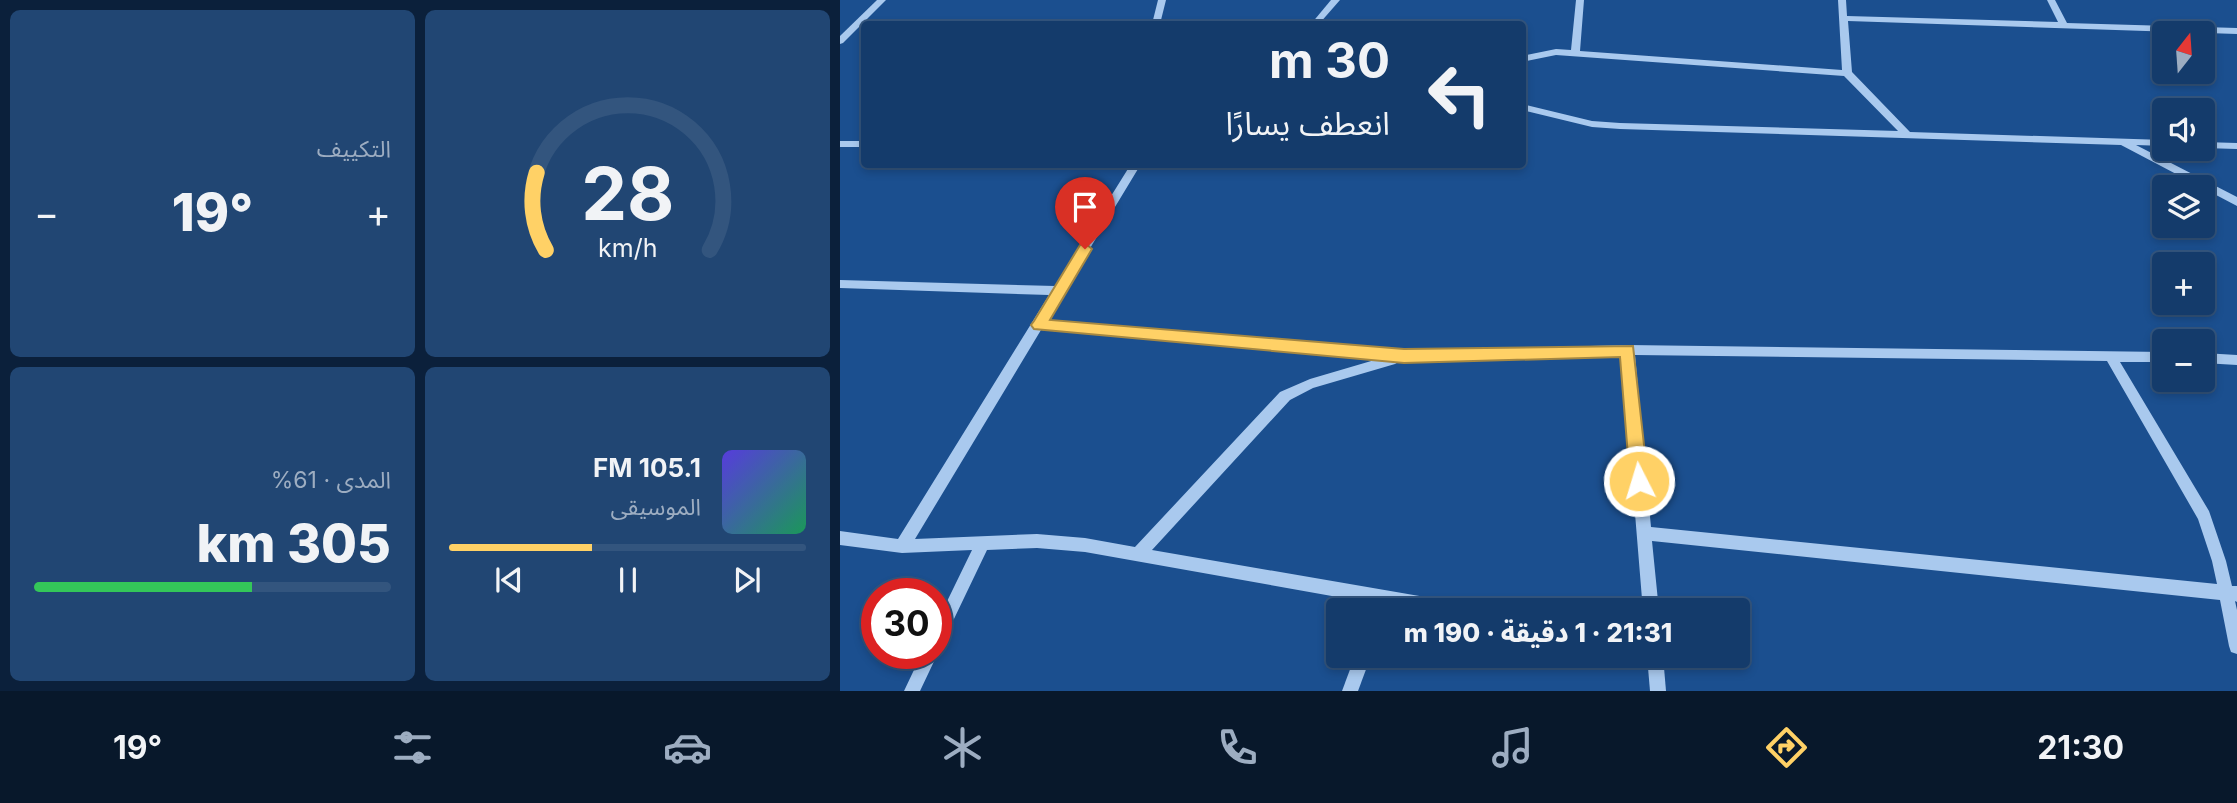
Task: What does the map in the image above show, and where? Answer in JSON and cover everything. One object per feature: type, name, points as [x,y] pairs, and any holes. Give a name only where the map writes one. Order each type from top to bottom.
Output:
[{"type":"street","points":[[840,41],[845,33],[882,0]]},
{"type":"street","points":[[1157,21],[1161,0]]},
{"type":"street","points":[[1318,21],[1336,0]]},
{"type":"street","points":[[1575,52],[1580,0]]},
{"type":"street","points":[[1842,0],[1847,73],[1908,136]]},
{"type":"street","points":[[2051,0],[2064,25]]},
{"type":"street","points":[[1843,18],[2237,31]]},
{"type":"street","points":[[1526,57],[1575,52],[1847,73]]},
{"type":"street","points":[[1526,108],[1592,124],[1620,126],[2152,143]]},
{"type":"street","points":[[2122,142],[2237,202]]},
{"type":"street","points":[[840,144],[861,144]]},
{"type":"street","points":[[2215,145],[2237,146]]},
{"type":"street","points":[[902,546],[1134,168]]},
{"type":"street","points":[[840,284],[1060,291]]},
{"type":"street","points":[[1039,325],[1404,356],[1628,350],[2152,357]]},
{"type":"street","points":[[1628,350],[1650,598]]},
{"type":"street","points":[[2110,355],[2204,516],[2232,593],[2237,646]]},
{"type":"street","points":[[1138,554],[1285,396],[1310,384],[1404,356]]},
{"type":"street","points":[[2215,359],[2237,360]]},
{"type":"street","points":[[1644,533],[2232,593]]},
{"type":"street","points":[[840,538],[902,546],[1037,541],[1073,544],[1138,554],[1352,598]]},
{"type":"street","points":[[952,608],[984,543]]},
{"type":"street","points":[[1350,691],[1359,668]]},
{"type":"street","points":[[1656,668],[1658,691]]},
{"type":"street","points":[[912,691],[922,669]]},
{"type":"route","points":[[1085,249],[1039,325],[1404,356],[1628,350],[1639,481]]}]
